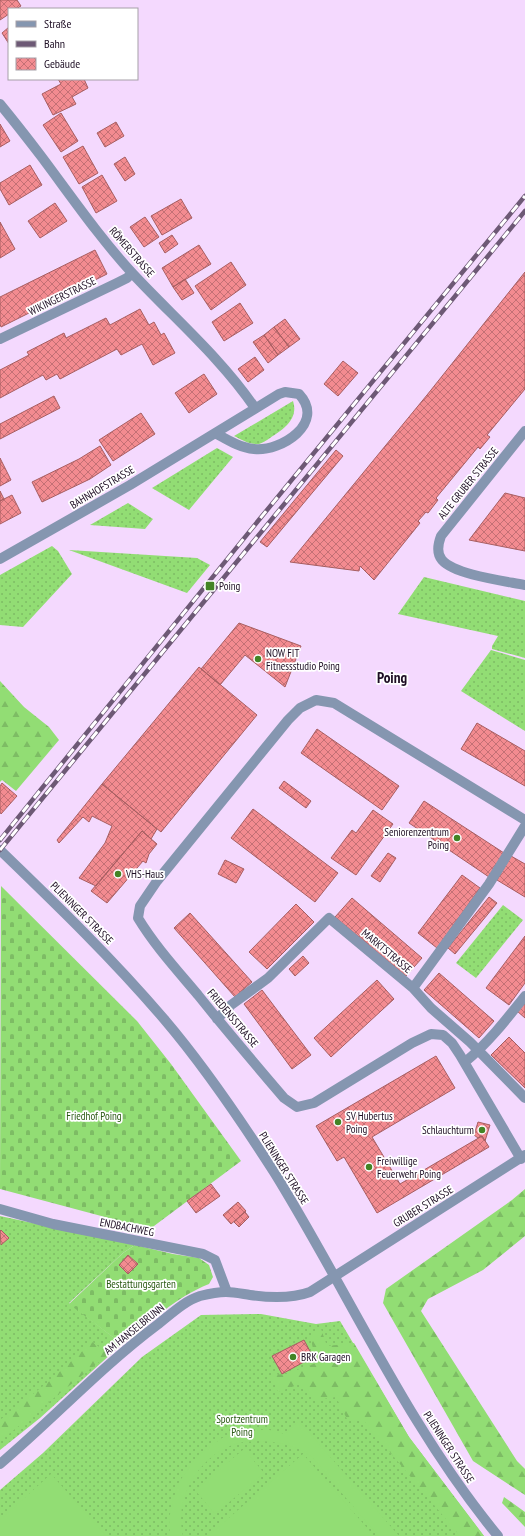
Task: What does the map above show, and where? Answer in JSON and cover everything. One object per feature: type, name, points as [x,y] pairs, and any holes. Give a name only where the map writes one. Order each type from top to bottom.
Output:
[{"type":"street","name":"RÖMERSTRASSE","points":[[0,104],[42,157],[88,220],[132,273],[236,381],[255,408]]},
{"type":"street","name":"WIKINGERSTRASSE","points":[[0,339],[117,283],[132,273]]},
{"type":"street","name":"BAHNHOFSTRASSE","points":[[0,559],[123,489],[279,394],[292,392],[299,394],[306,404],[308,414],[305,423],[299,432],[278,446],[253,450],[243,447],[215,433]]},
{"type":"street","name":"ALTE GRUBER STRASSE","points":[[525,431],[441,536],[438,545],[441,559],[450,566],[463,571],[525,585]]},
{"type":"street","name":"FRIEDENSSTRASSE","points":[[523,1157],[452,1043],[443,1035],[431,1034],[412,1043],[314,1103],[297,1107],[284,1098],[168,960],[145,930],[138,918],[140,906],[157,881],[288,720],[300,708],[316,700],[334,703],[525,820]]},
{"type":"street","name":"MARKTSTRASSE","points":[[217,1018],[268,978],[329,918],[413,988],[489,884],[525,826]]},
{"type":"street","name":"PLIENINGER STRASSE","points":[[0,850],[82,929],[132,982],[166,1021],[226,1099],[274,1173],[422,1428],[460,1487],[498,1536]]},
{"type":"street","points":[[413,988],[431,1008],[478,1051],[525,1098]]},
{"type":"street","points":[[464,1062],[478,1051],[502,1025],[525,996]]},
{"type":"street","name":"GRUBER STRASSE","points":[[334,1277],[523,1157]]},
{"type":"street","name":"ENDBACHWEG","points":[[0,1209],[53,1224],[203,1254],[215,1260],[228,1292]]},
{"type":"street","name":"AM HANSELBRUNN","points":[[0,1464],[36,1433],[54,1414],[139,1338],[184,1304],[198,1297],[216,1292],[288,1298],[300,1296],[310,1292],[334,1277]]},
{"type":"green space","points":[[293,401],[294,413],[292,419],[285,428],[266,441],[259,444],[252,444],[234,436]]},
{"type":"green space","points":[[217,448],[233,457],[189,510],[152,488]]},
{"type":"green space","points":[[128,503],[153,519],[145,529],[90,525]]},
{"type":"green space","points":[[52,546],[58,551],[72,574],[23,627],[0,625],[0,575]]},
{"type":"green space","points":[[69,550],[197,558],[210,565],[187,593]]},
{"type":"green space","points":[[424,577],[525,601],[525,658],[492,649],[492,646],[498,636],[398,614]]},
{"type":"green space","points":[[491,650],[525,660],[525,731],[461,691]]},
{"type":"green space","points":[[0,681],[24,707],[49,727],[59,740],[16,791],[2,780],[0,782]]},
{"type":"green space","name":"Friedhof Poing","points":[[1,886],[137,1021],[171,1064],[241,1161],[150,1229],[0,1189]]},
{"type":"green space","points":[[503,905],[523,920],[476,978],[456,963]]},
{"type":"green space","points":[[525,1189],[525,1236],[483,1270],[428,1299],[421,1311],[517,1461],[525,1469],[525,1495],[473,1461],[383,1303],[386,1289],[512,1200]]},
{"type":"green space","points":[[0,1216],[135,1245],[123,1253],[69,1303],[122,1344],[40,1418],[0,1450]]},
{"type":"green space","name":"Bestattungsgarten","points":[[135,1245],[173,1254],[199,1258],[209,1265],[213,1277],[209,1284],[197,1289],[174,1303],[122,1344],[69,1304],[123,1253]]},
{"type":"green space","name":"Sportzentrum Poing","points":[[261,1314],[316,1324],[340,1321],[409,1437],[484,1536],[0,1536],[0,1490],[43,1453],[142,1357],[201,1315]]},
{"type":"green space","points":[[321,1329],[327,1346],[354,1343],[409,1437],[484,1536],[460,1536],[364,1421],[348,1421],[336,1397],[316,1400],[300,1384],[278,1392],[271,1375],[286,1374],[316,1363],[312,1344],[312,1332]]},
{"type":"green space","points":[[92,1342],[109,1354],[0,1441],[0,1420],[47,1383]]},
{"type":"green space","points":[[299,1421],[399,1536],[379,1536],[309,1455],[286,1445],[260,1441],[230,1446],[218,1452],[207,1461],[190,1483],[185,1496],[181,1523],[183,1536],[170,1536],[169,1518],[179,1482],[197,1456],[222,1438],[266,1429],[285,1434]]},
{"type":"green space","points":[[244,1449],[264,1473],[215,1514],[195,1490]]},
{"type":"green space","points":[[303,1454],[374,1536],[208,1536]]},
{"type":"green space","points":[[51,1474],[106,1536],[0,1536],[0,1520]]},
{"type":"green space","points":[[504,1497],[525,1512],[525,1527],[502,1503]]},
{"type":"building","points":[[0,0],[17,0],[21,6],[18,8],[8,8],[8,15],[0,20]]},
{"type":"building","points":[[8,28],[8,42],[2,33]]},
{"type":"building","points":[[59,80],[84,80],[88,88],[72,97],[76,104],[53,115],[42,94],[61,84]]},
{"type":"building","points":[[61,113],[78,141],[61,152],[43,125]]},
{"type":"building","points":[[116,122],[124,136],[105,147],[97,133]]},
{"type":"building","points":[[0,124],[10,141],[0,147]]},
{"type":"building","points":[[83,146],[98,173],[79,184],[63,157]]},
{"type":"building","points":[[125,157],[135,174],[125,181],[114,164]]},
{"type":"building","points":[[30,165],[42,185],[9,205],[0,189],[0,183]]},
{"type":"building","points":[[102,175],[117,201],[96,213],[82,187]]},
{"type":"building","points":[[181,199],[192,218],[162,235],[151,216]]},
{"type":"building","points":[[55,203],[67,221],[40,238],[28,221]]},
{"type":"building","points":[[145,217],[159,237],[144,247],[130,227]]},
{"type":"building","points":[[0,222],[15,249],[0,258]]},
{"type":"building","points":[[172,235],[178,244],[165,253],[159,243]]},
{"type":"building","points":[[199,245],[211,264],[173,287],[162,268]]},
{"type":"building","points":[[95,250],[107,274],[1,327],[0,297]]},
{"type":"building","points":[[231,262],[246,285],[211,310],[195,286]]},
{"type":"building","points":[[525,272],[525,389],[487,435],[490,437],[480,449],[478,447],[436,498],[438,500],[428,513],[426,512],[418,521],[420,523],[374,580],[360,566],[359,571],[290,562],[427,395]]},
{"type":"building","points":[[185,279],[194,293],[182,300],[173,287]]},
{"type":"building","points":[[240,303],[253,323],[224,341],[212,322]]},
{"type":"building","points":[[140,309],[149,325],[154,322],[161,335],[164,333],[175,353],[153,365],[142,344],[121,355],[117,349],[60,379],[57,374],[46,380],[43,375],[0,398],[0,370],[29,355],[27,352],[64,333],[66,338],[106,318],[110,325]]},
{"type":"building","points":[[285,319],[300,339],[289,347],[274,327]]},
{"type":"building","points":[[274,327],[289,347],[278,355],[264,335]]},
{"type":"building","points":[[264,335],[278,355],[268,363],[253,342]]},
{"type":"building","points":[[255,357],[264,370],[248,382],[238,369]]},
{"type":"building","points":[[343,361],[358,373],[338,396],[324,384]]},
{"type":"building","points":[[204,374],[217,394],[189,413],[175,393]]},
{"type":"building","points":[[54,396],[60,408],[0,439],[0,424]]},
{"type":"building","points":[[141,413],[155,434],[113,461],[99,440]]},
{"type":"building","points":[[100,446],[111,465],[90,479],[42,502],[32,482],[79,459]]},
{"type":"building","points":[[336,450],[343,456],[267,547],[260,542]]},
{"type":"building","points":[[0,458],[11,480],[0,486]]},
{"type":"building","points":[[0,491],[4,499],[0,501]]},
{"type":"building","points":[[505,493],[525,498],[525,551],[469,540]]},
{"type":"building","points":[[12,495],[21,513],[0,524],[0,501]]},
{"type":"building","points":[[239,623],[301,646],[285,687],[245,655],[220,685],[201,669]]},
{"type":"building","points":[[199,667],[257,715],[161,832],[102,784]]},
{"type":"building","points":[[477,723],[525,751],[525,786],[461,749]]},
{"type":"building","points":[[317,729],[399,786],[382,810],[301,753]]},
{"type":"building","points":[[284,781],[311,801],[306,808],[279,788]]},
{"type":"building","points":[[2,783],[17,796],[1,814],[0,786]]},
{"type":"building","points":[[102,784],[157,829],[151,839],[142,831],[96,886],[79,878],[105,843],[112,826],[92,816],[89,822],[83,817],[59,843],[57,840]]},
{"type":"building","name":"Seniorenzentrum Poing","points":[[424,801],[504,853],[489,877],[409,823]]},
{"type":"building","points":[[253,809],[338,873],[315,902],[231,838]]},
{"type":"building","points":[[373,810],[393,824],[356,875],[331,858],[352,830],[356,833]]},
{"type":"building","name":"VHS-Haus","points":[[142,831],[157,844],[149,854],[146,863],[143,861],[107,903],[91,891]]},
{"type":"building","points":[[388,853],[396,858],[380,882],[371,876]]},
{"type":"building","points":[[511,856],[525,864],[525,897],[497,880]]},
{"type":"building","points":[[225,860],[244,869],[236,883],[218,874]]},
{"type":"building","points":[[462,875],[480,888],[437,948],[418,933]]},
{"type":"building","points":[[489,897],[497,903],[455,954],[448,948]]},
{"type":"building","points":[[352,898],[422,958],[406,976],[335,917]]},
{"type":"building","points":[[296,904],[314,922],[267,969],[249,952]]},
{"type":"building","points":[[190,913],[252,982],[235,997],[174,928]]},
{"type":"building","points":[[525,936],[525,983],[509,1005],[486,988]]},
{"type":"building","points":[[303,956],[309,963],[295,976],[289,969]]},
{"type":"building","points":[[439,973],[494,1021],[479,1038],[424,990]]},
{"type":"building","points":[[377,980],[394,999],[331,1057],[314,1038]]},
{"type":"building","points":[[262,990],[311,1055],[292,1069],[244,1004]]},
{"type":"building","points":[[525,1002],[525,1018],[517,1011]]},
{"type":"building","points":[[509,1037],[525,1053],[525,1088],[491,1055]]},
{"type":"building","points":[[436,1056],[455,1088],[372,1137],[400,1184],[482,1136],[489,1147],[377,1213],[344,1157],[337,1161],[316,1126]]},
{"type":"building","name":"Schlauchturm","points":[[478,1122],[490,1125],[485,1141],[482,1136],[478,1138],[474,1135]]},
{"type":"building","points":[[211,1184],[220,1196],[196,1213],[187,1201]]},
{"type":"building","points":[[238,1202],[246,1211],[231,1224],[223,1215]]},
{"type":"building","points":[[245,1212],[249,1217],[239,1227],[234,1222]]},
{"type":"building","points":[[1,1230],[9,1238],[1,1245],[0,1231]]},
{"type":"building","points":[[128,1255],[138,1264],[128,1274],[119,1265]]},
{"type":"building","name":"BRK Garagen","points":[[304,1340],[313,1357],[282,1374],[272,1356]]},
{"type":"railway","points":[[0,840],[258,521],[525,196]]},
{"type":"railway","points":[[0,850],[525,211]]},
{"type":"place","name":"Poing","points":[[210,586]]},
{"type":"place","name":"NOW FIT Fitnessstudio Poing","points":[[258,659]]},
{"type":"place","name":"Seniorenzentrum Poing","points":[[457,838]]},
{"type":"place","name":"VHS-Haus","points":[[118,874]]},
{"type":"place","name":"SV Hubertus Poing","points":[[338,1122]]},
{"type":"place","name":"Schlauchturm","points":[[482,1130]]},
{"type":"place","name":"Freiwillige Feuerwehr Poing","points":[[369,1167]]},
{"type":"place","name":"BRK Garagen","points":[[293,1357]]},
{"type":"district","name":"Poing","points":[[392,677]]}]
